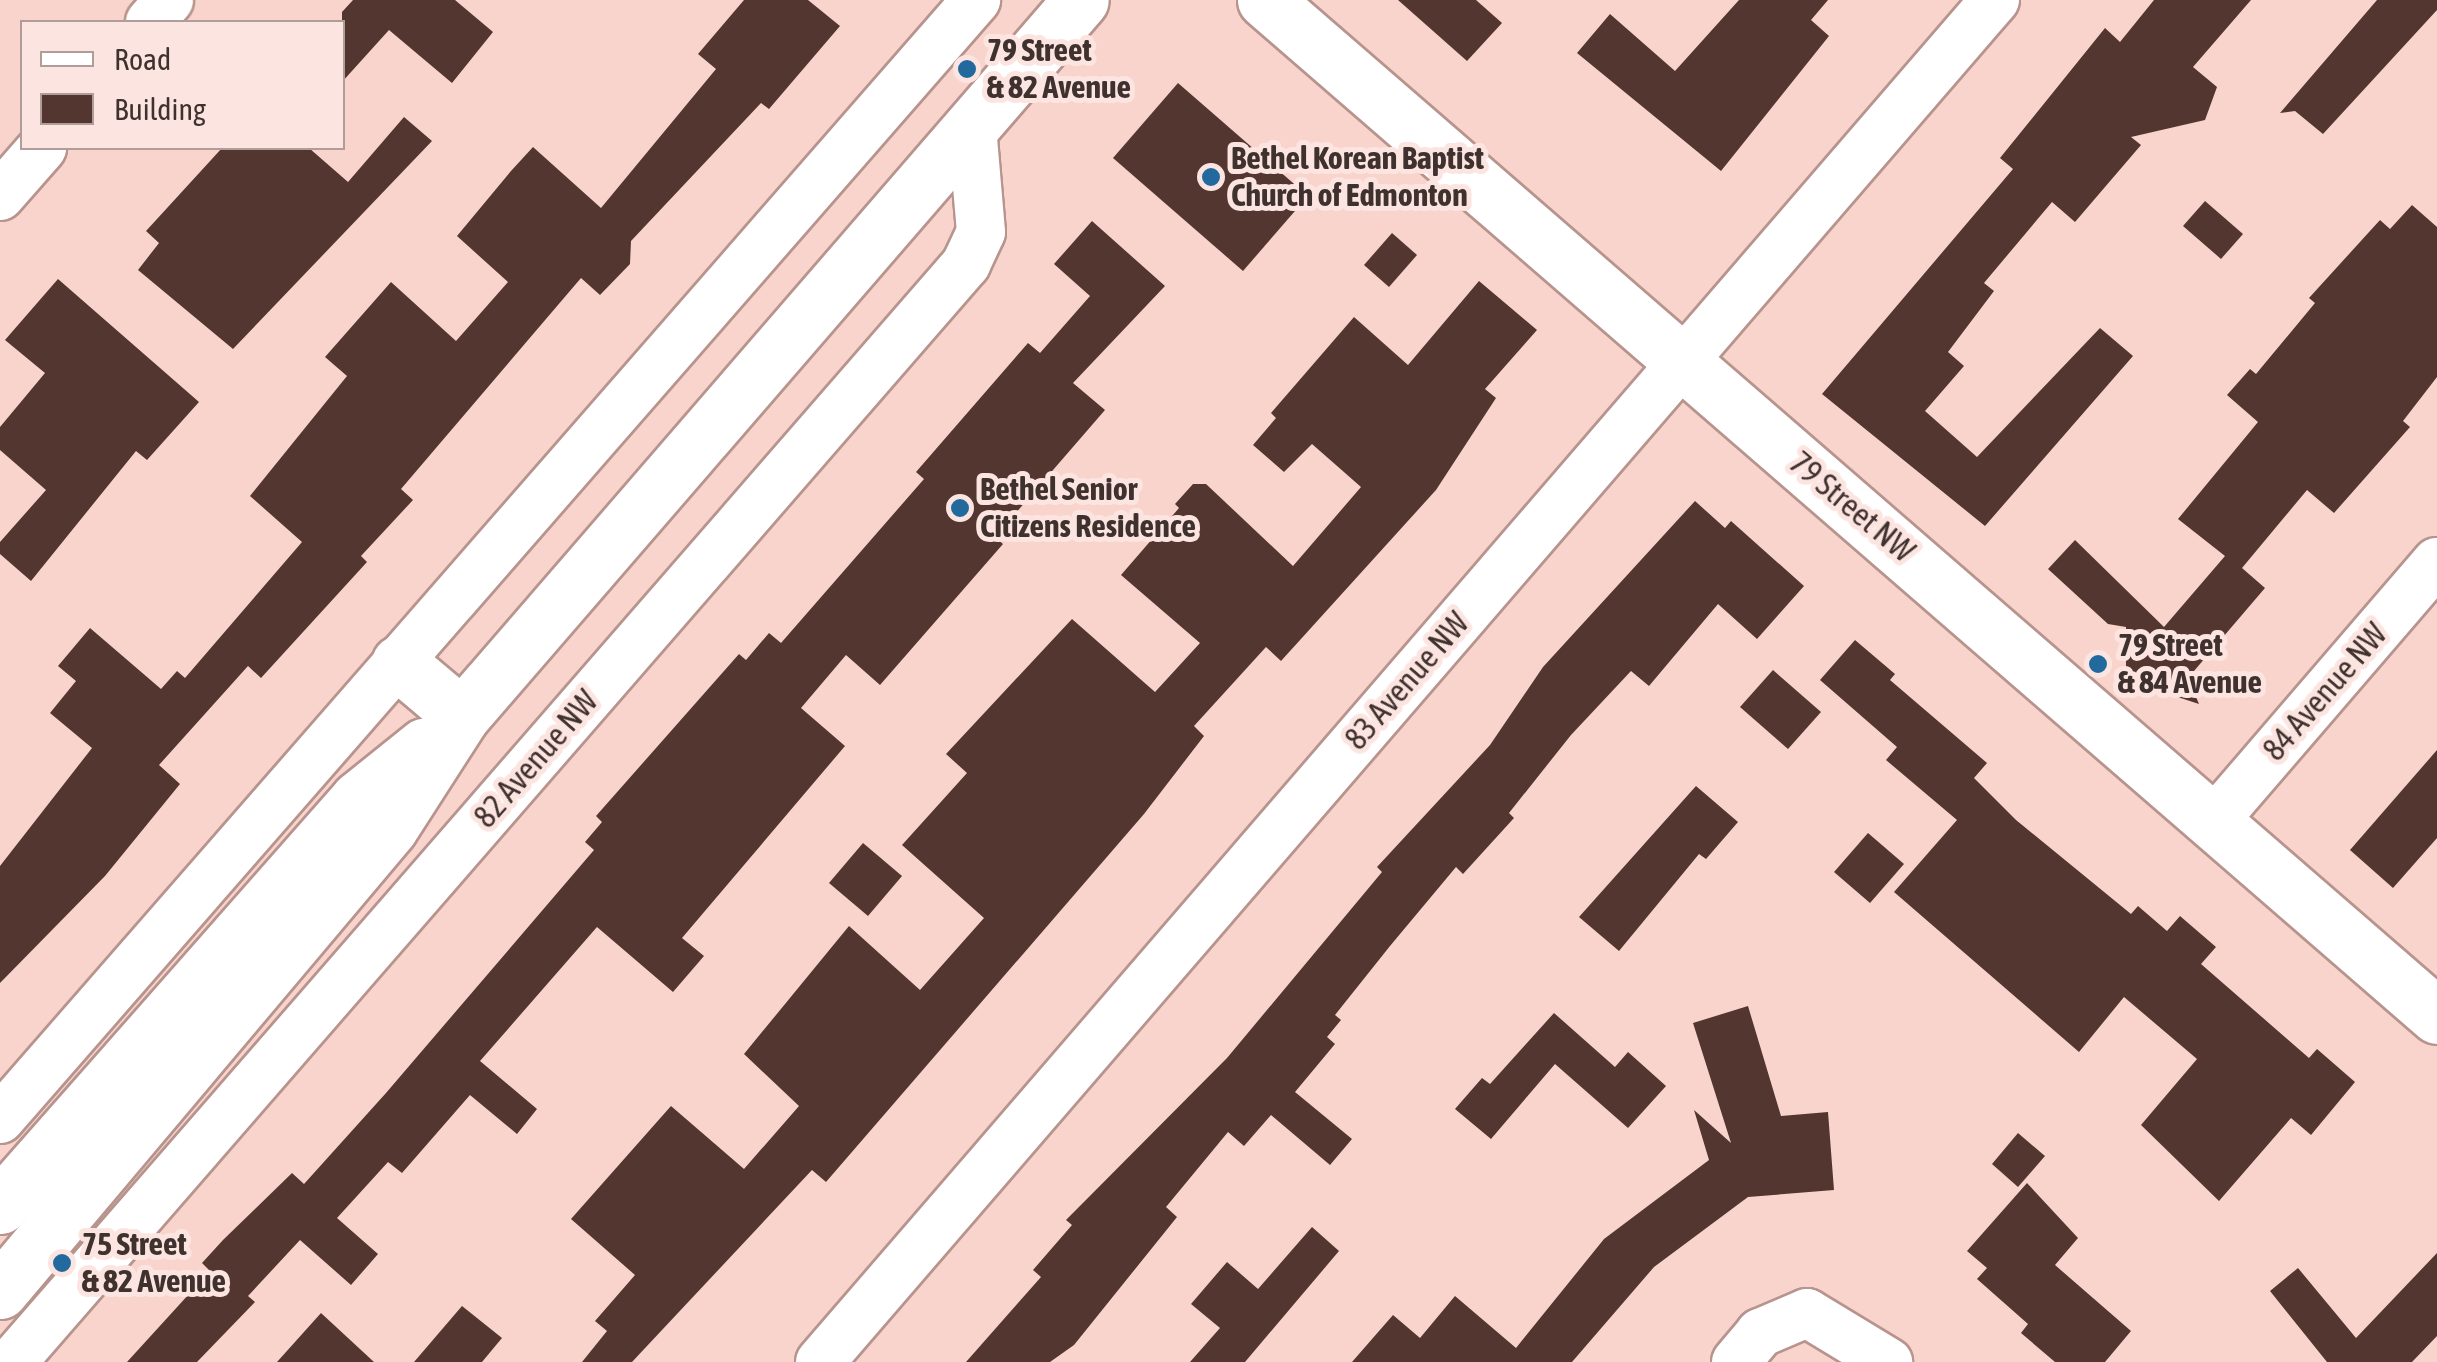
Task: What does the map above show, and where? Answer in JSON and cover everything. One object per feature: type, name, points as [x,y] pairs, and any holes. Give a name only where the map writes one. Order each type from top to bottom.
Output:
[{"type":"main road","points":[[0,1291],[390,828],[462,716],[1081,0]]},
{"type":"main road","name":"79 Street NW","points":[[1265,0],[2437,1016]]},
{"type":"main road","points":[[399,663],[462,716]]},
{"type":"main road","points":[[0,1206],[358,799],[462,716]]},
{"type":"street","points":[[152,20],[170,0]]},
{"type":"street","points":[[0,1119],[976,0]]},
{"type":"street","name":"83 Avenue NW","points":[[820,1362],[1996,0]]},
{"type":"street","name":"82 Avenue NW","points":[[12,1362],[966,264],[981,232],[972,126]]},
{"type":"street","points":[[0,196],[40,150]]},
{"type":"street","name":"84 Avenue NW","points":[[2212,822],[2437,562]]},
{"type":"street","points":[[1736,1362],[1760,1334],[1807,1312],[1888,1362]]},
{"type":"building","points":[[353,0],[455,0],[493,32],[452,83],[389,30],[345,79],[342,12]]},
{"type":"building","points":[[744,0],[808,0],[840,26],[769,109],[761,103],[631,241],[630,264],[600,295],[581,278],[401,489],[413,500],[361,556],[367,562],[261,678],[248,666],[159,765],[180,784],[105,876],[0,983],[0,866],[92,748],[50,713],[76,681],[58,666],[90,628],[161,689],[177,671],[185,678],[302,542],[250,496],[347,376],[325,357],[391,282],[456,341],[508,282],[457,236],[511,171],[533,147],[601,208],[716,69],[698,54]]},
{"type":"building","points":[[1398,0],[1476,0],[1502,23],[1467,61]]},
{"type":"building","points":[[1739,0],[1828,0],[1811,20],[1829,36],[1721,171],[1577,53],[1610,14],[1675,71]]},
{"type":"building","points":[[2154,0],[2251,0],[2193,67],[2217,87],[2205,120],[2131,137],[2141,145],[2075,222],[2052,202],[1984,283],[1994,291],[1948,352],[1964,366],[1925,411],[1977,457],[2100,328],[2133,356],[1985,526],[1822,394],[2013,169],[2000,158],[2105,28],[2120,42]]},
{"type":"building","points":[[2377,0],[2437,0],[2437,10],[2323,134],[2295,111],[2280,113]]},
{"type":"building","name":"Bethel Korean Baptist Church of Edmonton","points":[[1178,83],[1308,196],[1243,271],[1113,158]]},
{"type":"building","points":[[404,117],[432,141],[233,349],[138,270],[159,243],[146,231],[220,150],[311,150],[348,182]]},
{"type":"building","points":[[2205,201],[2243,234],[2221,259],[2183,226]]},
{"type":"building","points":[[2412,205],[2437,227],[2437,377],[2403,421],[2410,427],[2334,513],[2307,490],[2242,568],[2265,588],[2188,678],[2199,704],[2144,686],[2146,675],[2126,670],[2126,627],[2108,624],[2048,569],[2075,540],[2164,627],[2225,556],[2178,519],[2258,422],[2227,395],[2250,369],[2256,374],[2315,303],[2309,298],[2380,220],[2390,229]]},
{"type":"building","points":[[1092,221],[1165,286],[1073,383],[1105,410],[995,537],[1003,544],[880,685],[846,655],[801,708],[845,746],[682,938],[704,956],[673,992],[597,927],[480,1061],[537,1109],[517,1134],[470,1095],[402,1173],[388,1162],[337,1218],[378,1254],[351,1285],[300,1240],[248,1296],[255,1302],[197,1362],[127,1362],[210,1271],[202,1263],[223,1240],[292,1173],[304,1184],[386,1093],[594,850],[585,842],[602,822],[596,816],[739,654],[746,660],[769,633],[781,643],[924,479],[916,472],[1028,343],[1040,353],[1090,296],[1054,264]]},
{"type":"building","points":[[1392,233],[1417,255],[1389,287],[1364,265]]},
{"type":"building","points":[[58,279],[199,402],[147,460],[136,451],[31,581],[0,554],[0,542],[46,490],[0,450],[0,427],[45,373],[5,340]]},
{"type":"building","points":[[1479,281],[1537,330],[1485,389],[1496,398],[1436,490],[1281,661],[1266,647],[1194,726],[1204,736],[1144,814],[826,1182],[812,1170],[632,1362],[582,1362],[607,1331],[595,1321],[635,1275],[571,1219],[671,1106],[744,1169],[799,1106],[744,1054],[849,926],[920,990],[984,918],[902,845],[967,773],[946,754],[1072,619],[1155,692],[1200,643],[1121,575],[1179,508],[1175,504],[1193,484],[1206,484],[1293,566],[1361,487],[1312,444],[1284,472],[1253,445],[1276,418],[1271,413],[1354,317],[1408,365]]},
{"type":"building","points":[[1695,501],[1725,528],[1731,521],[1804,586],[1757,639],[1718,604],[1649,686],[1631,671],[1571,735],[1509,813],[1514,818],[1463,874],[1456,867],[1390,946],[1335,1015],[1341,1020],[1327,1037],[1335,1044],[1295,1092],[1352,1139],[1330,1165],[1271,1115],[1244,1146],[1228,1132],[1166,1207],[1177,1217],[1074,1345],[1050,1362],[966,1362],[1041,1277],[1033,1270],[1072,1225],[1066,1220],[1227,1058],[1382,872],[1377,867],[1490,745],[1543,667]]},
{"type":"building","points":[[1855,640],[1895,674],[1890,680],[1987,763],[1974,778],[2016,820],[2131,914],[2138,906],[2167,931],[2180,916],[2216,947],[2201,964],[2309,1058],[2317,1049],[2355,1082],[2311,1135],[2291,1118],[2219,1201],[2141,1125],[2197,1059],[2124,997],[2079,1052],[1894,892],[1957,820],[1886,760],[1897,747],[1820,680]]},
{"type":"building","points":[[1773,670],[1821,712],[1788,749],[1740,707]]},
{"type":"building","points":[[2437,750],[2437,838],[2393,888],[2350,850]]},
{"type":"building","points":[[1696,786],[1738,822],[1706,859],[1699,854],[1619,951],[1579,917]]},
{"type":"building","points":[[1868,833],[1904,864],[1870,903],[1834,872]]},
{"type":"building","points":[[863,843],[902,876],[868,916],[829,883]]},
{"type":"building","points":[[1748,1006],[1781,1116],[1828,1112],[1834,1190],[1748,1197],[1654,1267],[1572,1362],[1352,1362],[1393,1315],[1420,1338],[1455,1296],[1516,1348],[1604,1239],[1709,1160],[1694,1110],[1731,1143],[1693,1023]]},
{"type":"building","points":[[1554,1013],[1615,1067],[1628,1052],[1666,1086],[1628,1128],[1555,1064],[1491,1139],[1455,1109],[1482,1078],[1490,1084]]},
{"type":"building","points":[[2018,1133],[2045,1156],[2018,1187],[1992,1164]]},
{"type":"building","points":[[2027,1183],[2078,1238],[2055,1265],[2131,1331],[2105,1362],[2055,1362],[2021,1333],[2028,1324],[1977,1279],[1987,1268],[1967,1251]]},
{"type":"building","points":[[1312,1227],[1339,1251],[1245,1362],[1190,1362],[1220,1328],[1191,1304],[1227,1262],[1258,1289]]},
{"type":"building","points":[[2437,1253],[2437,1336],[2412,1362],[2327,1362],[2270,1291],[2298,1268],[2356,1338]]},
{"type":"building","points":[[462,1306],[502,1338],[482,1362],[414,1362]]},
{"type":"building","points":[[321,1313],[374,1362],[277,1362]]},
{"type":"place","name":"79 Street & 82 Avenue","points":[[967,69]]},
{"type":"place","name":"Bethel Korean Baptist Church of Edmonton","points":[[1211,177]]},
{"type":"place","name":"Bethel Senior Citizens Residence","points":[[960,508]]},
{"type":"place","name":"79 Street & 84 Avenue","points":[[2098,664]]},
{"type":"place","name":"75 Street & 82 Avenue","points":[[62,1263]]}]
